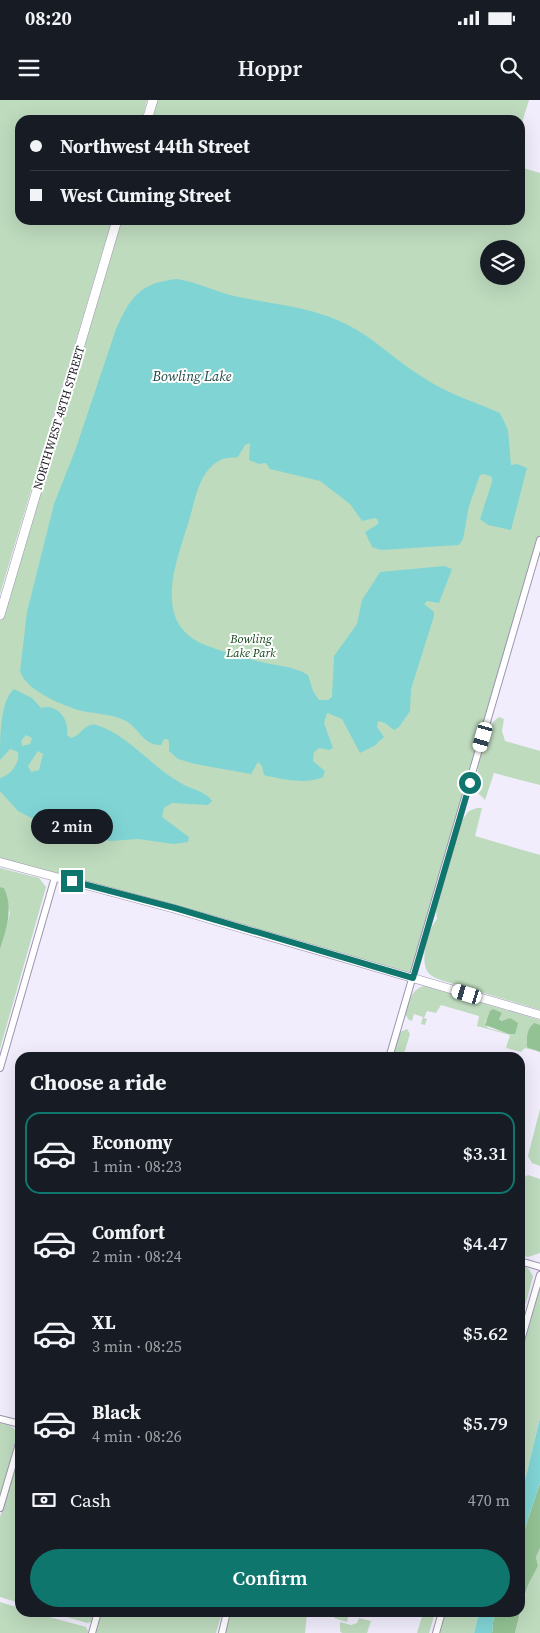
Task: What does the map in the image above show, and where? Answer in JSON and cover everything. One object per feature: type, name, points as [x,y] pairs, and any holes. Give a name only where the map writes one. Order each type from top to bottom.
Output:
[{"type":"main road","points":[[148,115],[153,100]]},
{"type":"main road","name":"NORTHWEST 48TH STREET","points":[[0,615],[117,225]]},
{"type":"street","points":[[391,1052],[540,540]]},
{"type":"street","points":[[0,862],[175,908],[540,1016]]},
{"type":"street","points":[[0,1068],[55,876]]},
{"type":"street","points":[[525,1262],[540,1267]]},
{"type":"street","points":[[525,1327],[540,1275]]},
{"type":"street","points":[[0,1419],[15,1423]]},
{"type":"street","points":[[0,1508],[15,1457]]},
{"type":"street","points":[[92,1633],[97,1617]]},
{"type":"street","points":[[222,1633],[227,1617]]},
{"type":"street","points":[[436,1633],[441,1617]]},
{"type":"green space","points":[[0,100],[147,100],[143,115],[15,115],[15,225],[111,225],[0,594]]},
{"type":"green space","points":[[153,100],[529,100],[524,115],[148,115]]},
{"type":"green space","name":"Bowling Lake Park","points":[[525,168],[540,173],[540,540],[413,978],[0,862],[0,615],[116,225],[525,225]]},
{"type":"green space","points":[[499,717],[504,719],[502,731],[505,741],[540,751],[540,785],[494,773],[485,800],[478,793],[478,764],[484,741],[494,722]]},
{"type":"green space","points":[[482,808],[475,836],[540,855],[540,1010],[437,979],[427,971],[425,965],[426,944],[437,919],[436,910],[462,820],[469,811]]},
{"type":"green space","points":[[0,868],[39,878],[46,887],[0,1049],[0,950],[10,913],[4,888],[0,887]]},
{"type":"green space","points":[[424,986],[540,1020],[540,1030],[534,1050],[540,1052],[525,1048],[521,1052],[506,1048],[510,1035],[477,1026],[479,1016],[441,1005],[436,1013],[427,1011],[424,1018],[427,1019],[425,1025],[421,1024],[423,1017],[414,1014],[412,1021],[409,1020],[405,1014],[413,993]],"holes":[[[502,1013],[499,1019],[505,1022],[511,1034],[488,1028],[485,1022],[489,1017]]]},
{"type":"green space","points":[[407,1029],[410,1034],[405,1052],[394,1052],[400,1032]]},
{"type":"green space","points":[[540,1109],[540,1166],[532,1163],[528,1156]]},
{"type":"green space","points":[[528,1175],[540,1179],[540,1253],[528,1257],[525,1256],[525,1177]]},
{"type":"green space","points":[[525,1266],[533,1276],[525,1304]]},
{"type":"green space","points":[[540,1288],[540,1418],[525,1480],[525,1340]]},
{"type":"green space","points":[[0,1423],[13,1428],[15,1431],[15,1443],[0,1495]]},
{"type":"green space","points":[[15,1466],[15,1602],[0,1597],[0,1517]]},
{"type":"green space","points":[[540,1548],[540,1633],[515,1633],[519,1617],[525,1617],[525,1596],[528,1585],[538,1566],[536,1557]]},
{"type":"green space","points":[[0,1602],[15,1606],[15,1617],[50,1617],[86,1627],[89,1633],[0,1633]]},
{"type":"green space","points":[[67,1617],[94,1617],[92,1622],[87,1623]]},
{"type":"green space","points":[[100,1617],[221,1617],[216,1633],[95,1633]]},
{"type":"green space","points":[[230,1617],[307,1617],[305,1633],[225,1633]]},
{"type":"green space","points":[[334,1617],[348,1617],[347,1622]]},
{"type":"green space","points":[[422,1617],[434,1617],[429,1633],[417,1633]]},
{"type":"green space","points":[[444,1617],[478,1617],[474,1633],[439,1633]]},
{"type":"green space","points":[[359,1618],[371,1621],[367,1633],[342,1633],[340,1631],[340,1622],[351,1625],[357,1623]]},
{"type":"shaded area","points":[[0,887],[4,888],[7,896],[9,912],[7,927],[0,950]]},
{"type":"shaded area","points":[[493,1009],[502,1013],[499,1019],[502,1021],[510,1018],[518,1023],[515,1034],[509,1034],[485,1025],[490,1011]]},
{"type":"shaded area","points":[[534,1023],[540,1025],[540,1052],[527,1047],[528,1031]]},
{"type":"shaded area","points":[[540,1483],[540,1548],[536,1557],[538,1566],[525,1595],[525,1528]]},
{"type":"shaded area","points":[[494,1617],[519,1617],[515,1633],[492,1633]]},
{"type":"water","name":"Bowling Lake","points":[[177,279],[231,295],[319,313],[356,329],[430,382],[500,413],[508,430],[511,465],[517,464],[527,468],[511,530],[488,525],[480,519],[492,482],[492,477],[484,474],[480,475],[469,506],[463,539],[459,545],[381,550],[372,547],[365,532],[378,524],[378,520],[375,518],[362,521],[350,504],[320,481],[270,469],[266,463],[259,464],[249,460],[250,443],[245,445],[238,457],[225,458],[215,463],[204,476],[197,492],[175,570],[172,605],[177,621],[188,635],[205,645],[261,662],[303,672],[308,675],[313,691],[319,700],[328,700],[332,697],[334,656],[357,624],[362,600],[380,572],[444,566],[452,569],[439,603],[427,601],[424,604],[434,612],[434,616],[411,689],[410,711],[399,727],[394,730],[385,723],[378,721],[377,727],[384,737],[374,746],[360,753],[342,719],[327,713],[324,723],[333,748],[329,750],[319,748],[314,752],[313,761],[325,771],[323,777],[310,781],[295,781],[264,775],[262,766],[258,762],[251,774],[178,759],[169,751],[169,741],[167,739],[164,739],[161,745],[155,744],[145,739],[124,720],[109,715],[82,711],[55,701],[29,685],[20,671],[27,612],[54,504],[76,448],[116,329],[127,308],[138,293],[154,284]]},
{"type":"water","points":[[14,689],[32,698],[41,708],[47,707],[57,710],[66,724],[67,735],[71,738],[92,725],[107,729],[118,735],[169,776],[209,797],[212,801],[208,805],[172,803],[164,808],[162,817],[189,837],[188,842],[174,844],[138,839],[110,841],[41,823],[18,811],[0,791],[0,778],[14,768],[18,760],[18,752],[10,749],[0,760],[3,711],[9,695]],"holes":[[[26,735],[32,738],[30,744],[22,746],[21,741]],[[38,751],[43,754],[39,770],[31,772],[28,766]]]},
{"type":"water","points":[[540,1418],[540,1483],[525,1528],[525,1480]]},
{"type":"water","points":[[478,1617],[494,1617],[492,1633],[474,1633]]},
{"type":"route","points":[[72,881],[175,908],[413,978],[470,783]]}]
